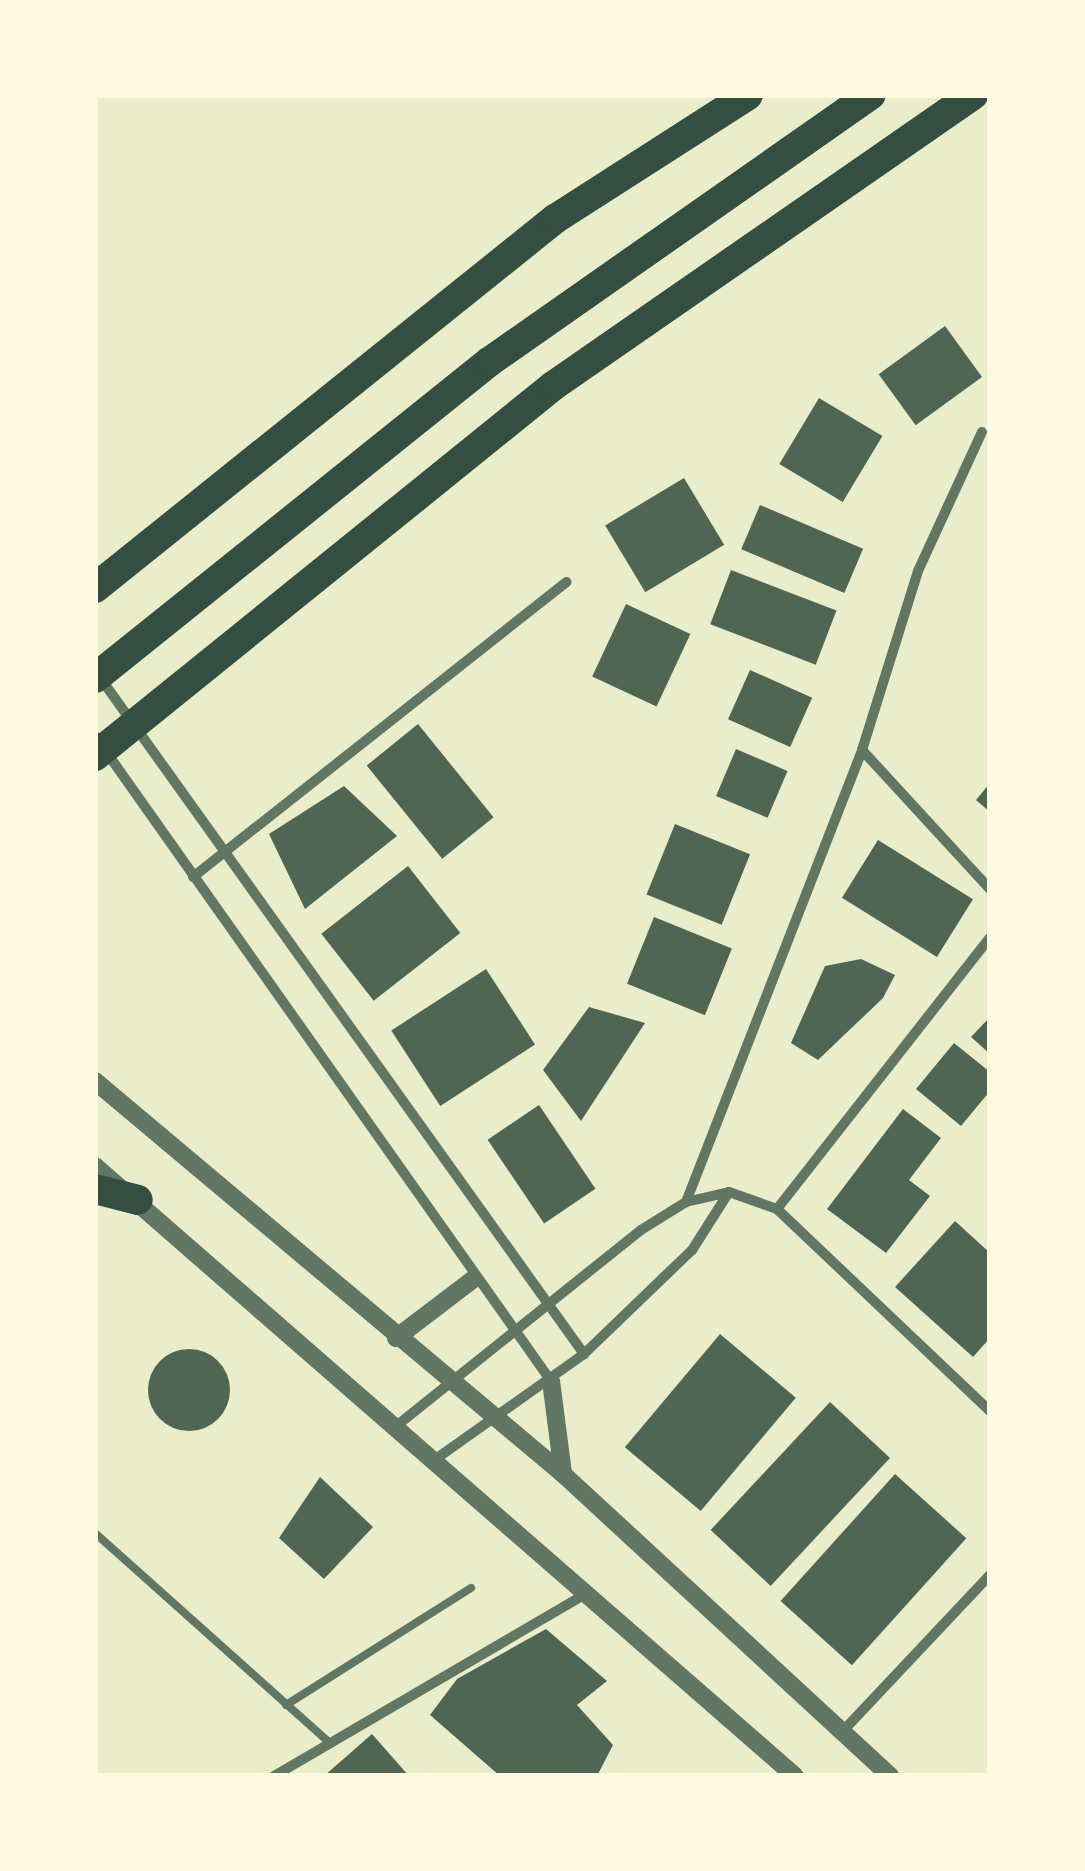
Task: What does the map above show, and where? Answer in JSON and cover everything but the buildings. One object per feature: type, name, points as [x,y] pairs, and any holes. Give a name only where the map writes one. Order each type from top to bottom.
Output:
[{"type":"highway","points":[[95,588],[512,251],[748,95]]},
{"type":"highway","points":[[95,674],[490,362],[871,95]]},
{"type":"highway","points":[[95,756],[553,386],[973,95]]},
{"type":"highway","points":[[95,1189],[138,1200]]},
{"type":"street","points":[[686,1202],[862,750],[918,570],[982,432]]},
{"type":"street","points":[[193,877],[567,582]]},
{"type":"street","points":[[95,674],[227,852],[584,1354]]},
{"type":"street","points":[[95,736],[472,1280],[550,1381],[563,1474]]},
{"type":"street","points":[[862,750],[990,889]]},
{"type":"street","points":[[778,1208],[990,937]]},
{"type":"street","points":[[95,1081],[396,1338],[563,1474],[890,1776]]},
{"type":"street","points":[[95,1166],[795,1776]]},
{"type":"street","points":[[434,1460],[584,1354],[692,1250],[728,1192]]},
{"type":"street","points":[[395,1427],[686,1202],[728,1192],[778,1208],[990,1412]]},
{"type":"street","points":[[396,1338],[472,1280]]},
{"type":"street","points":[[841,1733],[990,1576]]},
{"type":"street","points":[[274,1776],[587,1593]]},
{"type":"lane","points":[[95,1533],[330,1743]]},
{"type":"lane","points":[[286,1705],[471,1588]]}]
